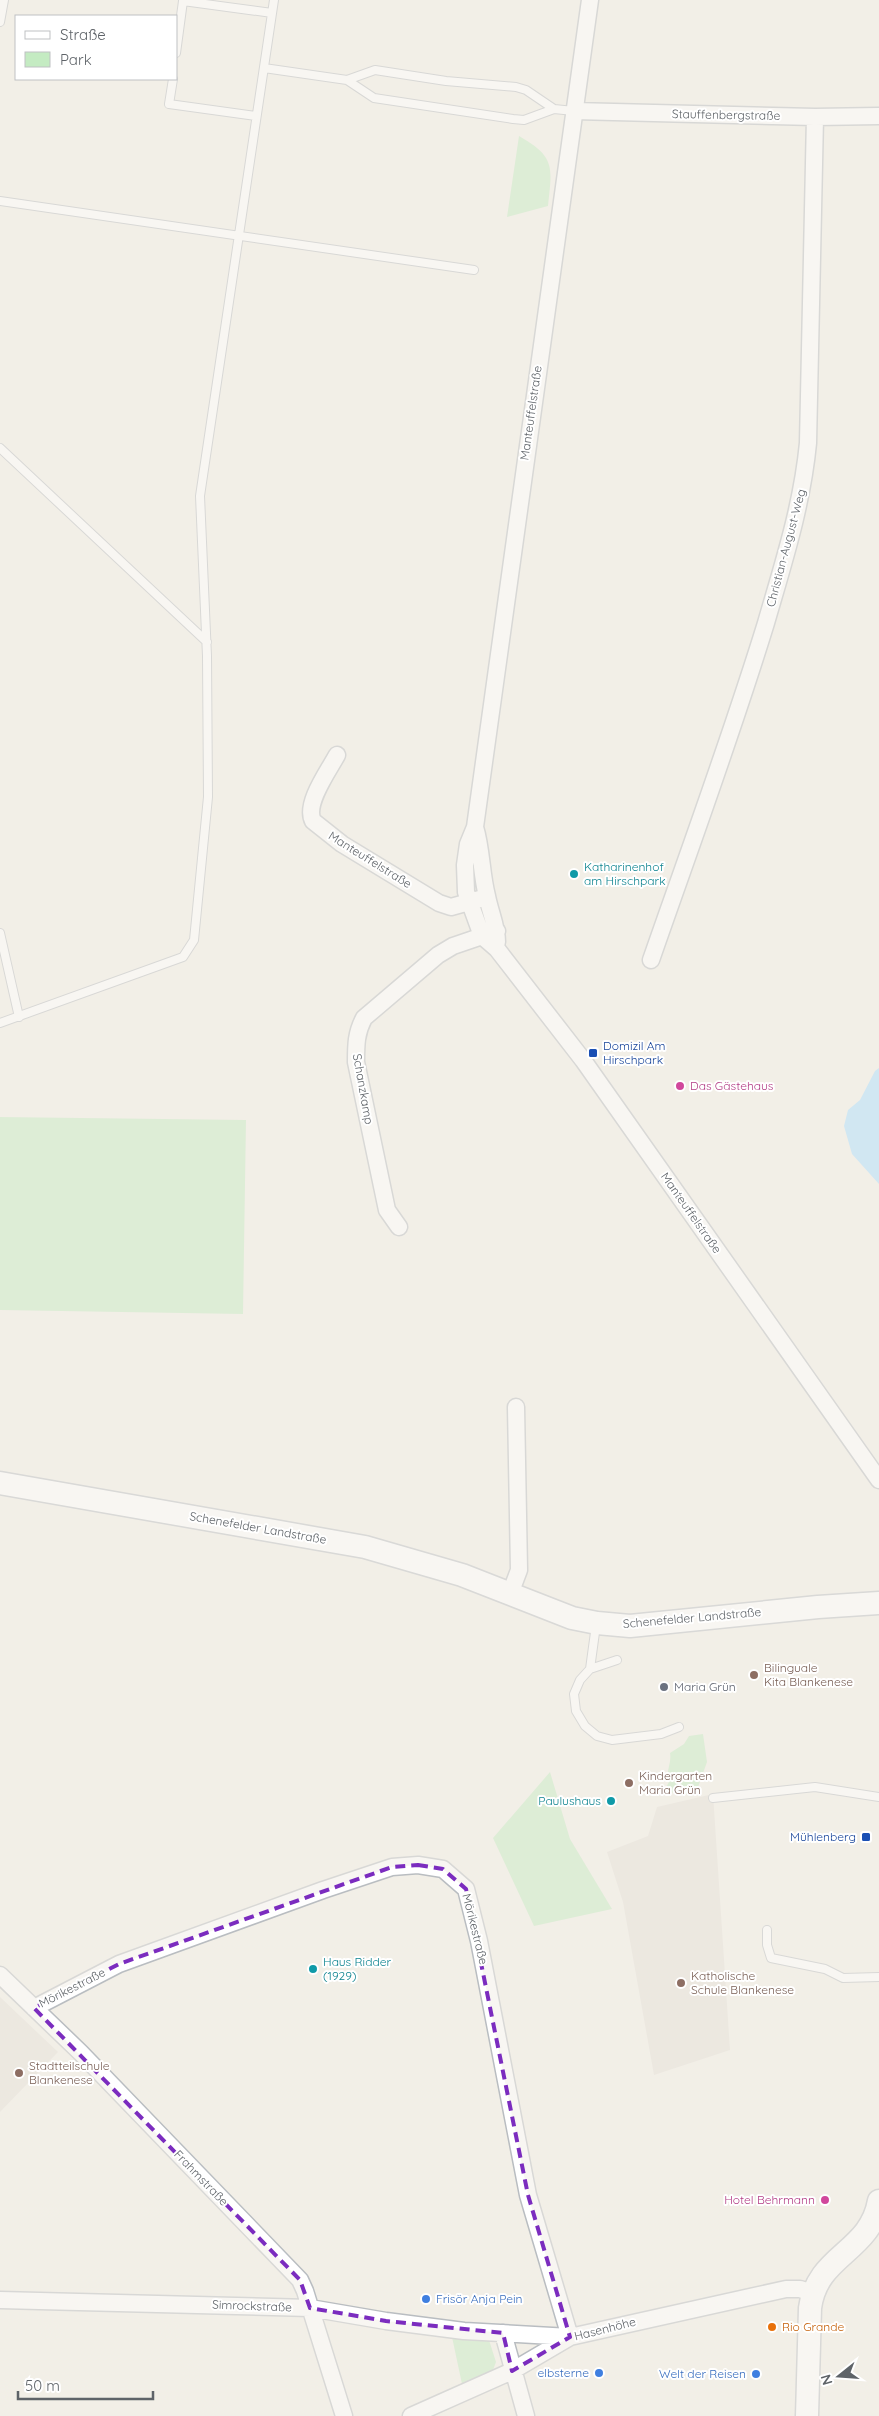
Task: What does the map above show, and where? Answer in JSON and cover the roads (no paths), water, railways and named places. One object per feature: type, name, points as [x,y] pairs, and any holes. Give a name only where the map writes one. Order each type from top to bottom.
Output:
[{"type":"main road","name":"Schenefelder Landstraße","points":[[0,1483],[364,1546],[462,1575],[572,1618],[596,1623],[630,1626],[868,1603]]},
{"type":"main road","points":[[868,1603],[879,1617]]},
{"type":"main road","points":[[807,2416],[810,2308],[813,2292],[821,2275],[853,2247],[868,2228],[874,2218],[879,2201]]},
{"type":"street","name":"Manteuffelstraße","points":[[590,0],[476,827],[468,844],[465,864],[469,903],[489,933],[496,949],[583,1060],[879,1480]]},
{"type":"street","name":"Stauffenbergstraße","points":[[574,111],[815,118],[879,116]]},
{"type":"street","name":"Christian-August-Weg","points":[[651,960],[752,667],[795,525],[805,479],[809,427],[815,118]]},
{"type":"street","name":"Manteuffelstraße","points":[[337,755],[312,801],[310,816],[313,821],[342,844],[439,903],[451,907],[487,897]]},
{"type":"street","name":"Manteuffelstraße","points":[[476,827],[481,846],[489,933]]},
{"type":"street","name":"Schanzkamp","points":[[399,1228],[386,1210],[356,1062],[358,1028],[364,1018],[422,967],[453,946],[489,933]]},
{"type":"street","points":[[510,1594],[519,1570],[516,1407]]},
{"type":"street","name":"Mörikestraße","points":[[34,2008],[119,1964],[323,1890],[392,1867],[418,1865],[443,1869],[466,1889],[480,1941],[528,2195],[570,2337]]},
{"type":"street","name":"Frahmstraße","points":[[0,1975],[81,2053],[300,2280],[344,2416]]},
{"type":"street","name":"Hasenhöhe","points":[[411,2416],[512,2371],[570,2337],[786,2289],[800,2289],[813,2292]]},
{"type":"street","name":"Simrockstraße","points":[[0,2300],[310,2308],[386,2322],[570,2337]]},
{"type":"street","points":[[503,2333],[526,2416]]},
{"type":"lane","points":[[0,22],[4,0]]},
{"type":"lane","points":[[0,1023],[183,957],[194,940],[208,796],[207,642],[200,496],[274,0]]},
{"type":"lane","points":[[178,38],[183,1],[272,13]]},
{"type":"lane","points":[[264,68],[347,80],[374,98],[513,119],[524,120],[554,109],[574,111]]},
{"type":"lane","points":[[347,80],[375,70],[446,81],[516,88],[526,90],[554,109]]},
{"type":"lane","points":[[173,80],[169,104],[256,116]]},
{"type":"lane","points":[[0,201],[474,270]]},
{"type":"lane","points":[[0,448],[207,642]]},
{"type":"lane","points":[[0,933],[18,1017]]},
{"type":"lane","points":[[590,1669],[596,1623]]},
{"type":"lane","points":[[617,1660],[590,1669],[580,1680],[574,1694],[576,1711],[584,1726],[597,1736],[612,1740],[661,1734],[679,1727]]},
{"type":"lane","points":[[714,1798],[815,1787],[879,1797]]},
{"type":"lane","points":[[767,1930],[767,1945],[771,1958],[825,1969],[843,1978],[879,1977]]},
{"type":"water","points":[[879,1068],[879,1184],[852,1154],[844,1126],[848,1110],[860,1100],[875,1071]]},
{"type":"place","name":"Katharinenhof am Hirschpark","points":[[574,874]]},
{"type":"place","name":"Domizil Am Hirschpark","points":[[593,1053]]},
{"type":"place","name":"Das Gästehaus","points":[[680,1086]]},
{"type":"place","name":"Bilinguale Kita Blankenese","points":[[754,1675]]},
{"type":"place","name":"Maria Grün","points":[[664,1687]]},
{"type":"place","name":"Kindergarten Maria Grün","points":[[629,1783]]},
{"type":"place","name":"Paulushaus","points":[[611,1801]]},
{"type":"place","name":"Mühlenberg","points":[[866,1837]]},
{"type":"place","name":"Haus Ridder (1929)","points":[[313,1969]]},
{"type":"place","name":"Katholische Schule Blankenese","points":[[681,1983]]},
{"type":"place","name":"Stadtteilschule Blankenese","points":[[19,2073]]},
{"type":"place","name":"Hotel Behrmann","points":[[825,2200]]},
{"type":"place","name":"Frisör Anja Pein","points":[[426,2299]]},
{"type":"place","name":"Rio Grande","points":[[772,2327]]},
{"type":"place","name":"elbsterne","points":[[599,2373]]},
{"type":"place","name":"Welt der Reisen","points":[[756,2374]]}]
